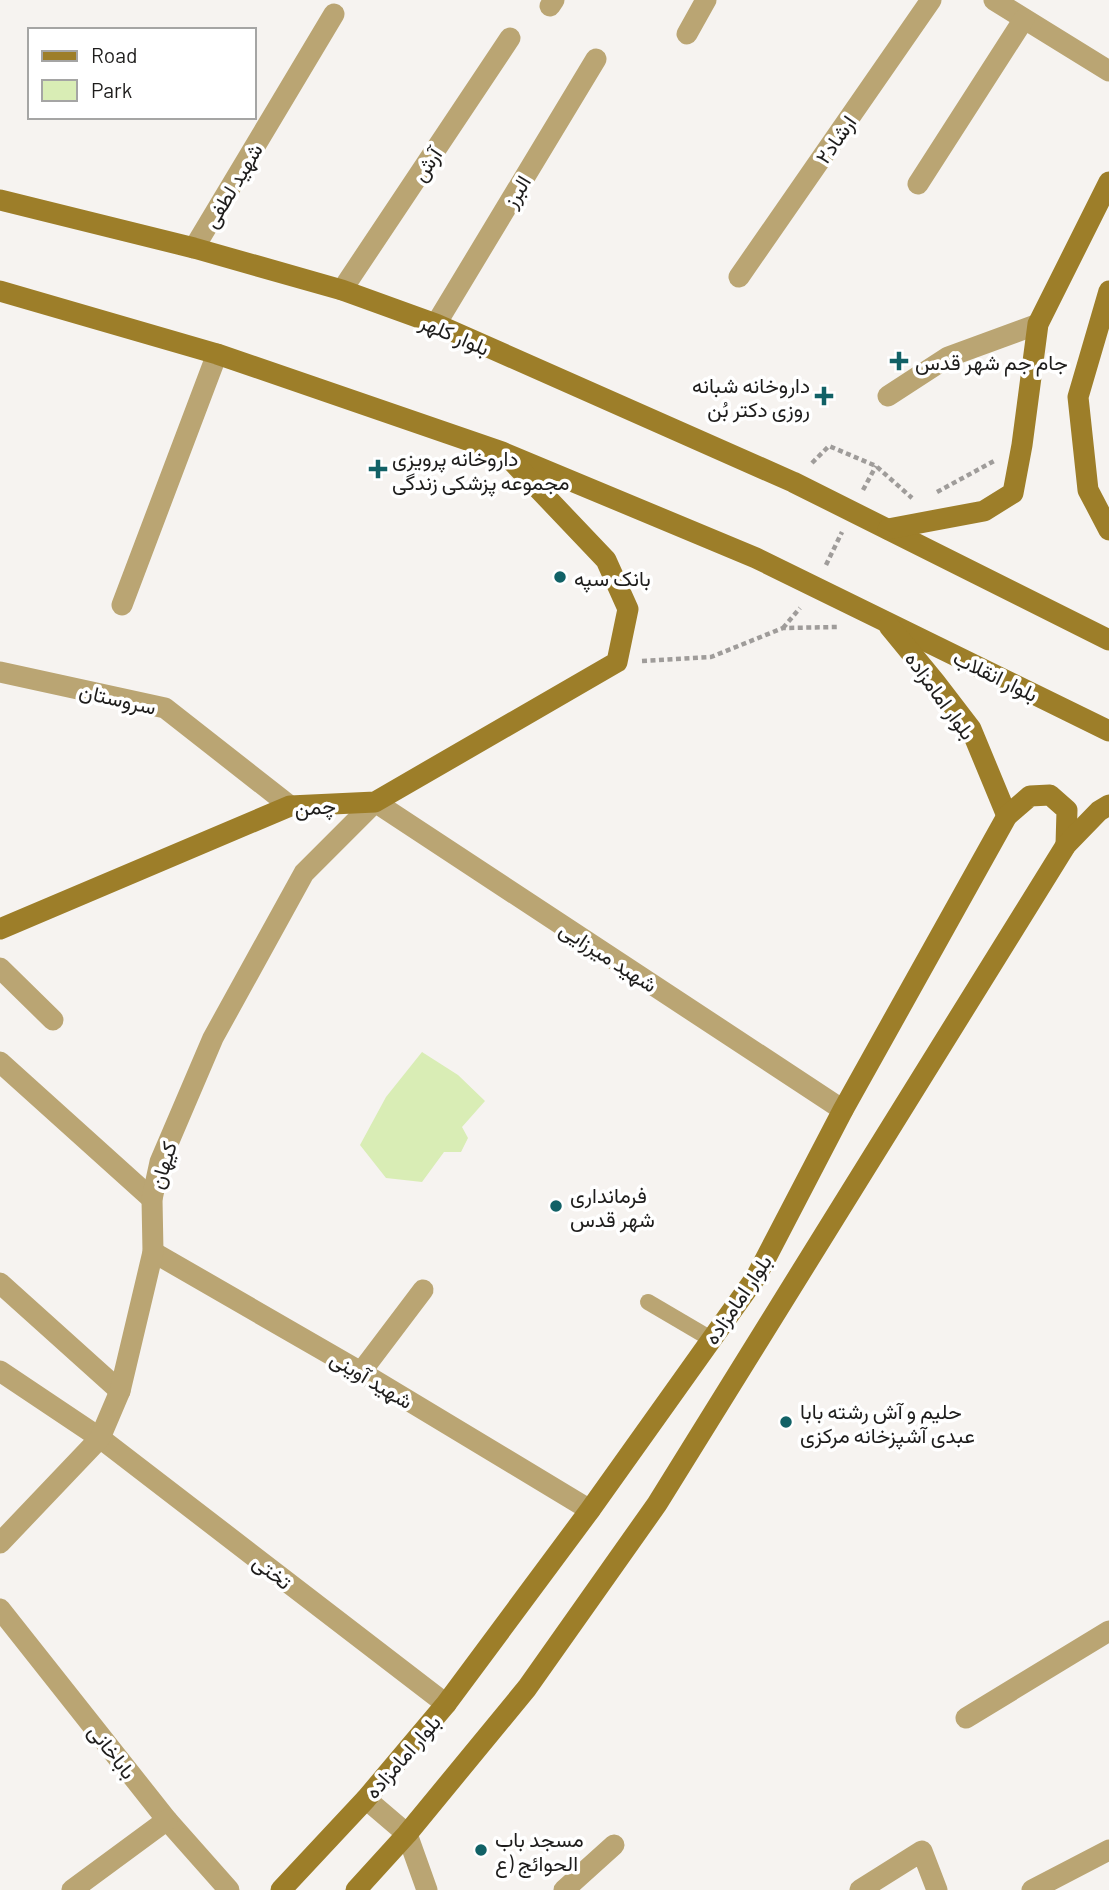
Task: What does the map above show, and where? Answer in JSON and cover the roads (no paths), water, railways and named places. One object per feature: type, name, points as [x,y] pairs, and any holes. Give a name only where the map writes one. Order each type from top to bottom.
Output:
[{"type":"main road","points":[[888,529],[984,511],[1013,493],[1038,324],[1109,182]]},
{"type":"main road","name":"بلوار کلهر","points":[[0,200],[194,248],[342,290],[436,324],[793,482],[888,529]]},
{"type":"main road","points":[[0,291],[217,354],[502,452]]},
{"type":"main road","points":[[1109,291],[1078,397],[1088,489],[1109,530]]},
{"type":"main road","name":"بلوار انقلاب","points":[[502,452],[756,558],[1109,731]]},
{"type":"main road","name":"چمن","points":[[0,929],[289,806],[375,802],[617,662],[628,609],[606,560],[502,452]]},
{"type":"main road","points":[[888,529],[1109,640]]},
{"type":"main road","name":"بلوار امامزاده","points":[[281,1890],[366,1799],[446,1704],[590,1510],[756,1277],[843,1110],[1007,816],[971,729],[936,682],[882,619]]},
{"type":"main road","points":[[1007,816],[1030,796],[1050,795],[1066,810],[1066,845]]},
{"type":"main road","name":"بلوار امامزاده","points":[[356,1890],[407,1834],[527,1688],[657,1503],[1066,845],[1099,811],[1109,805]]},
{"type":"street","points":[[687,34],[706,0]]},
{"type":"street","name":"ارشاد۲","points":[[739,277],[931,0]]},
{"type":"street","points":[[994,0],[1109,71]]},
{"type":"street","name":"شهید لطفی","points":[[194,248],[334,14]]},
{"type":"street","points":[[918,184],[1024,19]]},
{"type":"street","name":"آرش","points":[[342,290],[510,38]]},
{"type":"street","name":"البرز","points":[[436,324],[596,59]]},
{"type":"street","points":[[888,396],[948,357],[1038,324]]},
{"type":"street","points":[[122,605],[217,354]]},
{"type":"street","name":"سروستان","points":[[0,672],[165,708],[289,806]]},
{"type":"street","name":"شهید میرزایی","points":[[375,802],[843,1110]]},
{"type":"street","name":"کیهان","points":[[0,1543],[100,1437],[120,1391],[153,1252],[152,1199],[160,1162],[213,1038],[304,873],[375,802]]},
{"type":"street","points":[[0,968],[53,1020]]},
{"type":"street","points":[[0,1062],[152,1199]]},
{"type":"street","name":"شهید آوینی","points":[[153,1252],[361,1372],[590,1510]]},
{"type":"street","points":[[0,1283],[120,1391]]},
{"type":"street","points":[[361,1372],[423,1290]]},
{"type":"street","name":"تختی","points":[[0,1371],[100,1437],[446,1704]]},
{"type":"street","name":"باباخانی","points":[[0,1609],[167,1820],[229,1890]]},
{"type":"street","points":[[966,1718],[1109,1631]]},
{"type":"street","points":[[366,1799],[407,1834],[428,1890]]},
{"type":"street","points":[[72,1890],[167,1820]]},
{"type":"street","points":[[564,1890],[614,1845]]},
{"type":"street","points":[[1032,1890],[1109,1850]]},
{"type":"street","points":[[860,1890],[922,1851],[937,1890]]},
{"type":"lane","points":[[648,1302],[711,1339]]},
{"type":"place","name":"جام جم شهر قدس","points":[[899,361]]},
{"type":"place","name":"داروخانه شبانه روزی دکتر بُن","points":[[824,396]]},
{"type":"place","name":"داروخانه پرویزی مجموعه پزشکی زندگی","points":[[378,469]]},
{"type":"place","name":"بانک سپه","points":[[560,577]]},
{"type":"place","name":"فرمانداری شهر قدس","points":[[556,1206]]},
{"type":"place","name":"حلیم و آش رشته بابا عبدی آشپزخانه مرکزی","points":[[786,1422]]},
{"type":"place","name":"مسجد باب الحوائج (ع","points":[[481,1850]]}]
